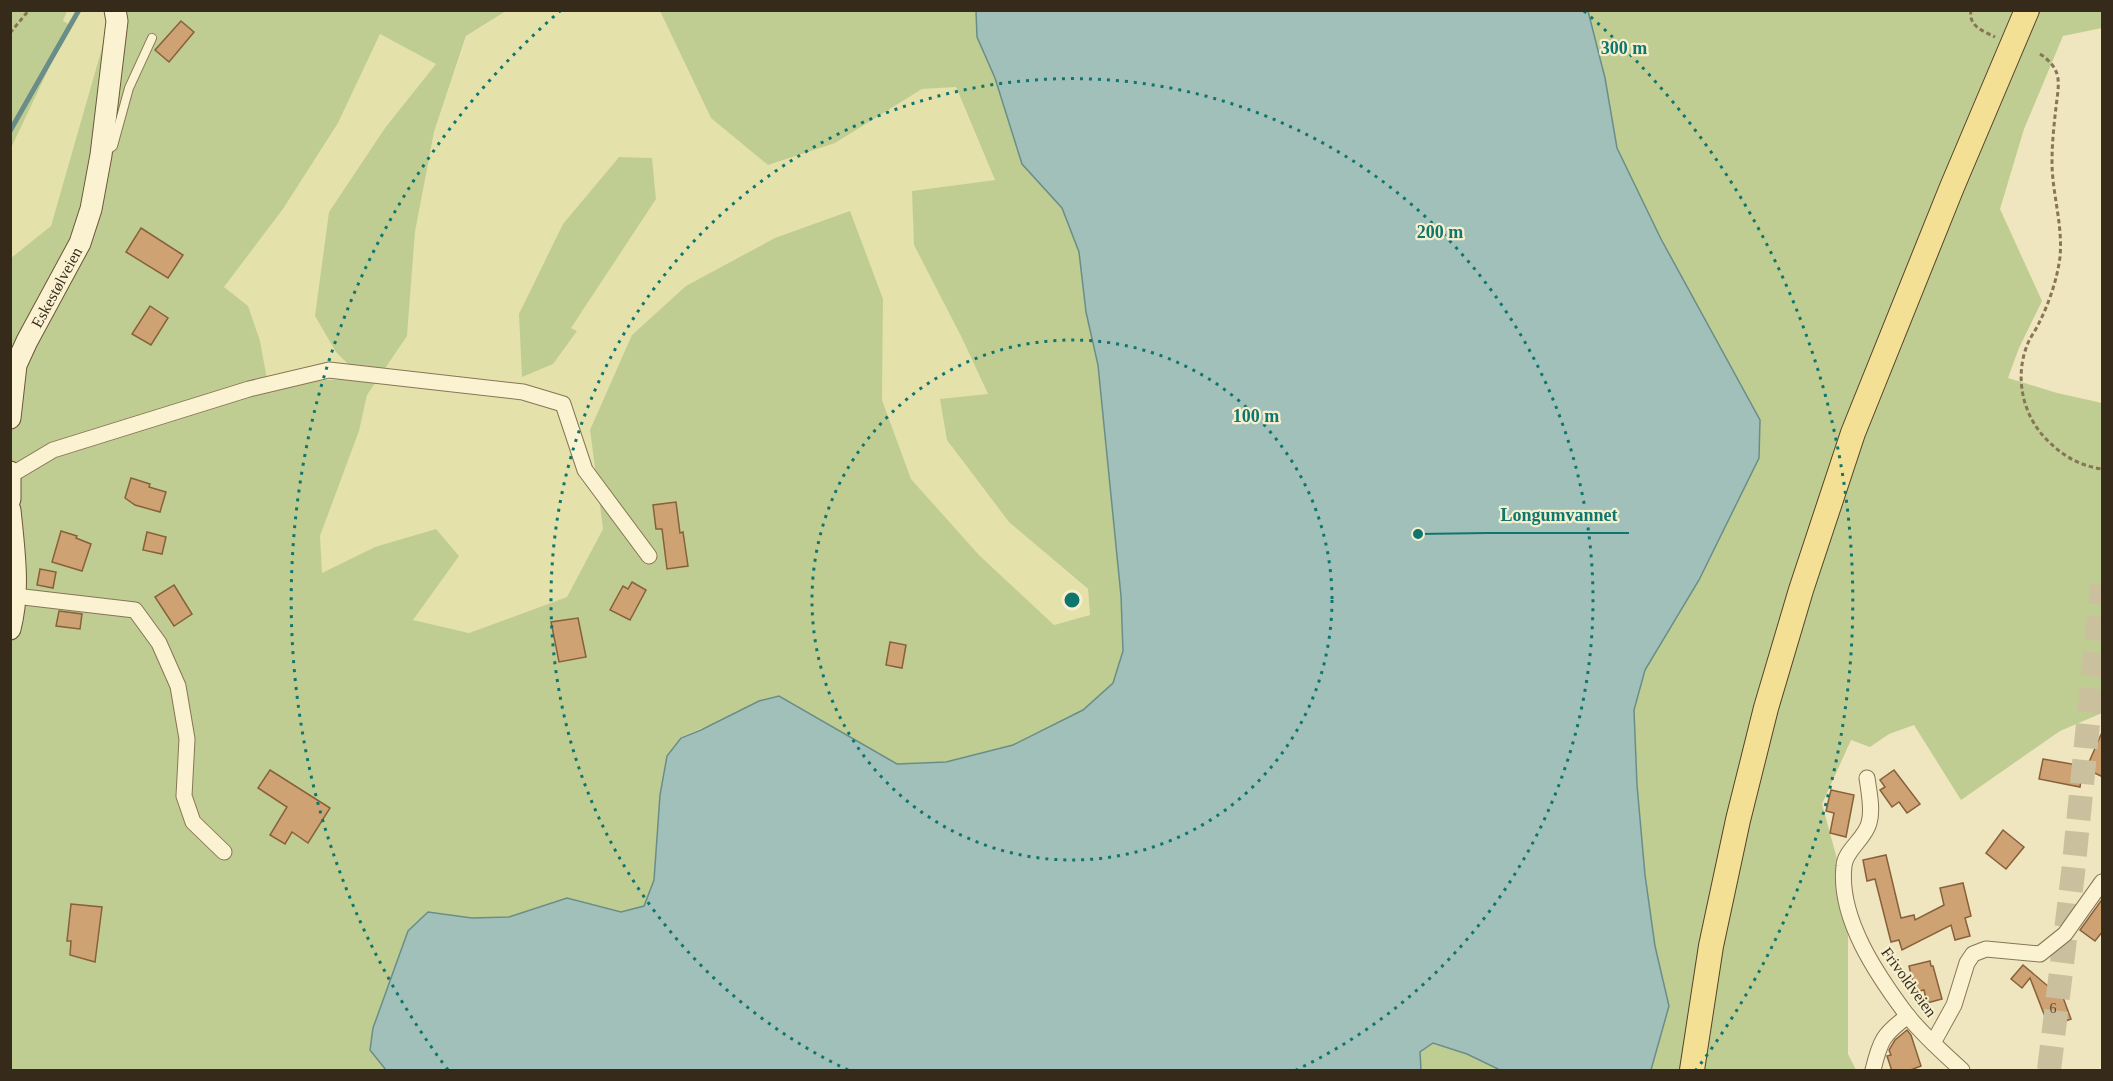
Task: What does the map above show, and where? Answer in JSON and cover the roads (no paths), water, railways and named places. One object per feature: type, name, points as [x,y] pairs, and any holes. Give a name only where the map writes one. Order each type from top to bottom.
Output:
[{"type":"main road","name":"Eskestølveien","points":[[10,418],[16,365],[80,243],[91,209],[101,155],[117,21],[116,10]]},
{"type":"main road","points":[[1692,1071],[1711,946],[1738,820],[1766,708],[1801,590],[1853,434],[1952,187],[2027,10]]},
{"type":"main road","points":[[1703,1071],[1722,948],[1750,823],[1778,711],[1812,594],[1869,427],[1953,213],[2039,10]]},
{"type":"main road","points":[[10,499],[11,473]]},
{"type":"main road","points":[[10,510],[15,561],[15,596],[10,629]]},
{"type":"street","points":[[11,473],[53,450],[249,389],[329,370],[523,392],[563,404],[585,471],[649,556]]},
{"type":"street","points":[[15,596],[93,603],[135,610],[159,643],[178,686],[187,739],[184,796],[193,822],[224,852]]},
{"type":"street","name":"Frivoldveien","points":[[1867,778],[1870,800],[1869,824],[1844,863],[1843,880],[1846,902],[1866,954],[1908,1016],[1962,1071]]},
{"type":"street","points":[[1933,1043],[1954,1005],[1967,963],[1973,954],[1986,949],[2040,954],[2065,934],[2103,882]]},
{"type":"street","points":[[1874,1071],[1883,1038],[1891,1027],[1908,1016]]},
{"type":"lane","name":"Eskestølveien","points":[[101,155],[113,146],[129,88],[152,38]]},
{"type":"water","points":[[976,11],[1588,11],[1605,78],[1617,148],[1661,239],[1760,420],[1759,458],[1699,580],[1645,670],[1634,710],[1637,785],[1645,875],[1655,946],[1669,1006],[1651,1070],[1500,1070],[1467,1054],[1433,1043],[1420,1052],[1421,1070],[386,1070],[370,1050],[373,1028],[408,931],[428,912],[472,918],[509,917],[567,898],[621,912],[644,906],[654,880],[660,795],[667,756],[681,738],[759,701],[779,696],[897,764],[946,762],[1013,745],[1083,710],[1113,683],[1123,651],[1121,596],[1098,365],[1086,312],[1079,252],[1062,208],[1022,164],[995,78],[977,37]]},
{"type":"waterway","points":[[10,131],[79,10]]},
{"type":"tunnel","points":[[2049,1070],[2073,873],[2102,585]]},
{"type":"place","name":"Longumvannet","points":[[1418,534]]}]
